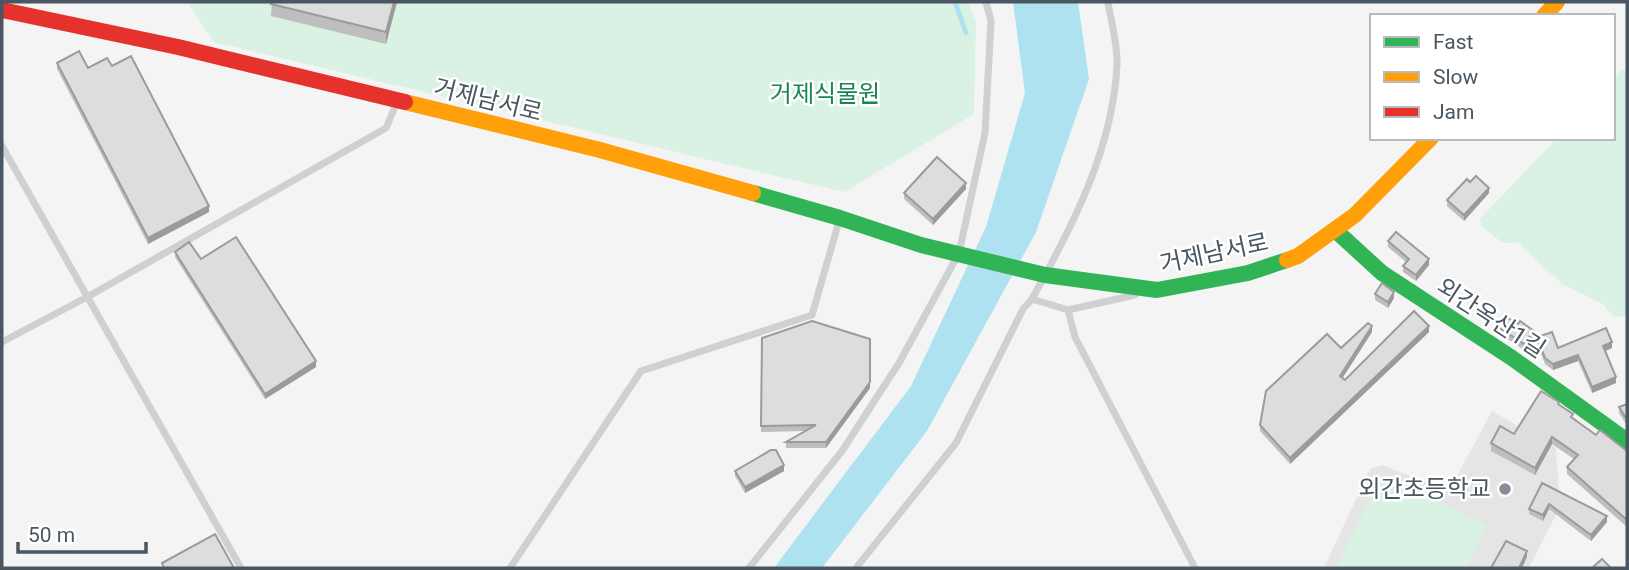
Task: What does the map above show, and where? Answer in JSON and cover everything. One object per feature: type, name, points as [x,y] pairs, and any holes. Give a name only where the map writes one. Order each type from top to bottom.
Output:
[{"type":"main road","name":"거제남서로","points":[[2,10],[178,47],[600,150],[840,218],[921,245],[1045,275],[1157,290],[1248,273],[1298,256],[1355,215],[1429,140]]},
{"type":"main road","name":"외간옥산1길","points":[[1335,230],[1370,265],[1509,356],[1627,441]]},
{"type":"lane","points":[[749,568],[842,451],[899,363],[959,253],[985,133],[991,21],[986,2]]},
{"type":"lane","points":[[856,568],[956,443],[1023,309],[1032,299],[1045,275],[1091,180],[1109,129],[1117,63],[1108,2]]},
{"type":"lane","points":[[2,342],[89,296],[386,128],[397,101]]},
{"type":"lane","points":[[2,146],[241,568]]},
{"type":"lane","points":[[510,568],[641,371],[812,315],[840,218]]},
{"type":"lane","points":[[1032,299],[1068,310],[1157,290]]},
{"type":"lane","points":[[1068,310],[1075,337],[1195,568]]},
{"type":"shaded area","name":"외간초등학교","points":[[1492,411],[1556,448],[1560,507],[1529,568],[1324,568],[1370,469],[1382,465],[1449,491]]},
{"type":"green space","name":"거제식물원","points":[[187,2],[968,2],[976,21],[974,114],[844,192],[214,42]]},
{"type":"green space","points":[[1622,70],[1627,70],[1627,316],[1614,317],[1604,305],[1562,284],[1518,243],[1503,243],[1482,227],[1480,219],[1555,140],[1615,140],[1615,77]]},
{"type":"green space","points":[[1381,475],[1487,525],[1466,568],[1336,568]]},
{"type":"water","points":[[1013,2],[1078,2],[1089,79],[1036,232],[927,431],[822,568],[774,568],[911,386],[986,227],[1025,93]]},
{"type":"building","points":[[394,2],[386,32],[271,4]]},
{"type":"building","points":[[79,51],[88,68],[107,58],[112,66],[131,56],[209,206],[148,238],[57,63]]},
{"type":"building","points":[[937,157],[966,183],[933,219],[904,193]]},
{"type":"building","points":[[1476,176],[1489,188],[1464,215],[1447,200],[1467,179],[1470,182]]},
{"type":"building","points":[[1396,232],[1429,259],[1416,275],[1403,266],[1409,259],[1388,241]]},
{"type":"building","points":[[236,237],[316,361],[265,394],[175,252],[189,242],[201,259]]},
{"type":"building","points":[[1382,283],[1394,292],[1388,302],[1375,294]]},
{"type":"building","points":[[1414,311],[1429,326],[1290,458],[1260,425],[1266,391],[1327,334],[1341,348],[1368,323],[1372,326],[1340,376],[1345,380]]},
{"type":"building","points":[[1504,316],[1518,324],[1520,321],[1534,331],[1524,344],[1497,326]]},
{"type":"building","points":[[812,321],[870,339],[870,382],[826,442],[786,442],[816,425],[761,426],[762,338]]},
{"type":"building","points":[[1606,328],[1612,342],[1603,346],[1616,377],[1592,387],[1578,355],[1553,364],[1545,358],[1537,337],[1552,332],[1558,348]]},
{"type":"building","points":[[1541,391],[1559,402],[1558,404],[1573,414],[1571,417],[1596,435],[1600,430],[1627,451],[1627,520],[1567,467],[1578,455],[1552,437],[1535,468],[1491,443],[1500,426],[1514,434]]},
{"type":"building","points":[[1627,404],[1627,418],[1626,418],[1619,407]]},
{"type":"building","points":[[771,450],[776,450],[784,465],[745,487],[735,471]]},
{"type":"building","points":[[1542,483],[1607,516],[1591,535],[1549,504],[1543,515],[1529,509]]},
{"type":"building","points":[[215,534],[234,568],[164,568],[162,563]]},
{"type":"building","points":[[1506,541],[1527,551],[1519,568],[1491,568]]},
{"type":"building","points":[[1602,559],[1611,568],[1592,568]]},
{"type":"waterway","points":[[955,2],[966,33]]},
{"type":"traffic: fast","points":[[753,193],[921,245],[1045,275],[1157,290],[1248,273],[1287,260]]},
{"type":"traffic: fast","points":[[1335,230],[1382,273],[1512,358],[1627,441]]},
{"type":"traffic: slow","points":[[1546,14],[1557,2]]},
{"type":"traffic: slow","points":[[405,102],[600,150],[753,193]]},
{"type":"traffic: slow","points":[[1287,260],[1298,256],[1355,215],[1429,140]]},
{"type":"traffic: jam","points":[[2,10],[178,47],[405,102]]},
{"type":"place","name":"외간초등학교","points":[[1505,489]]}]
